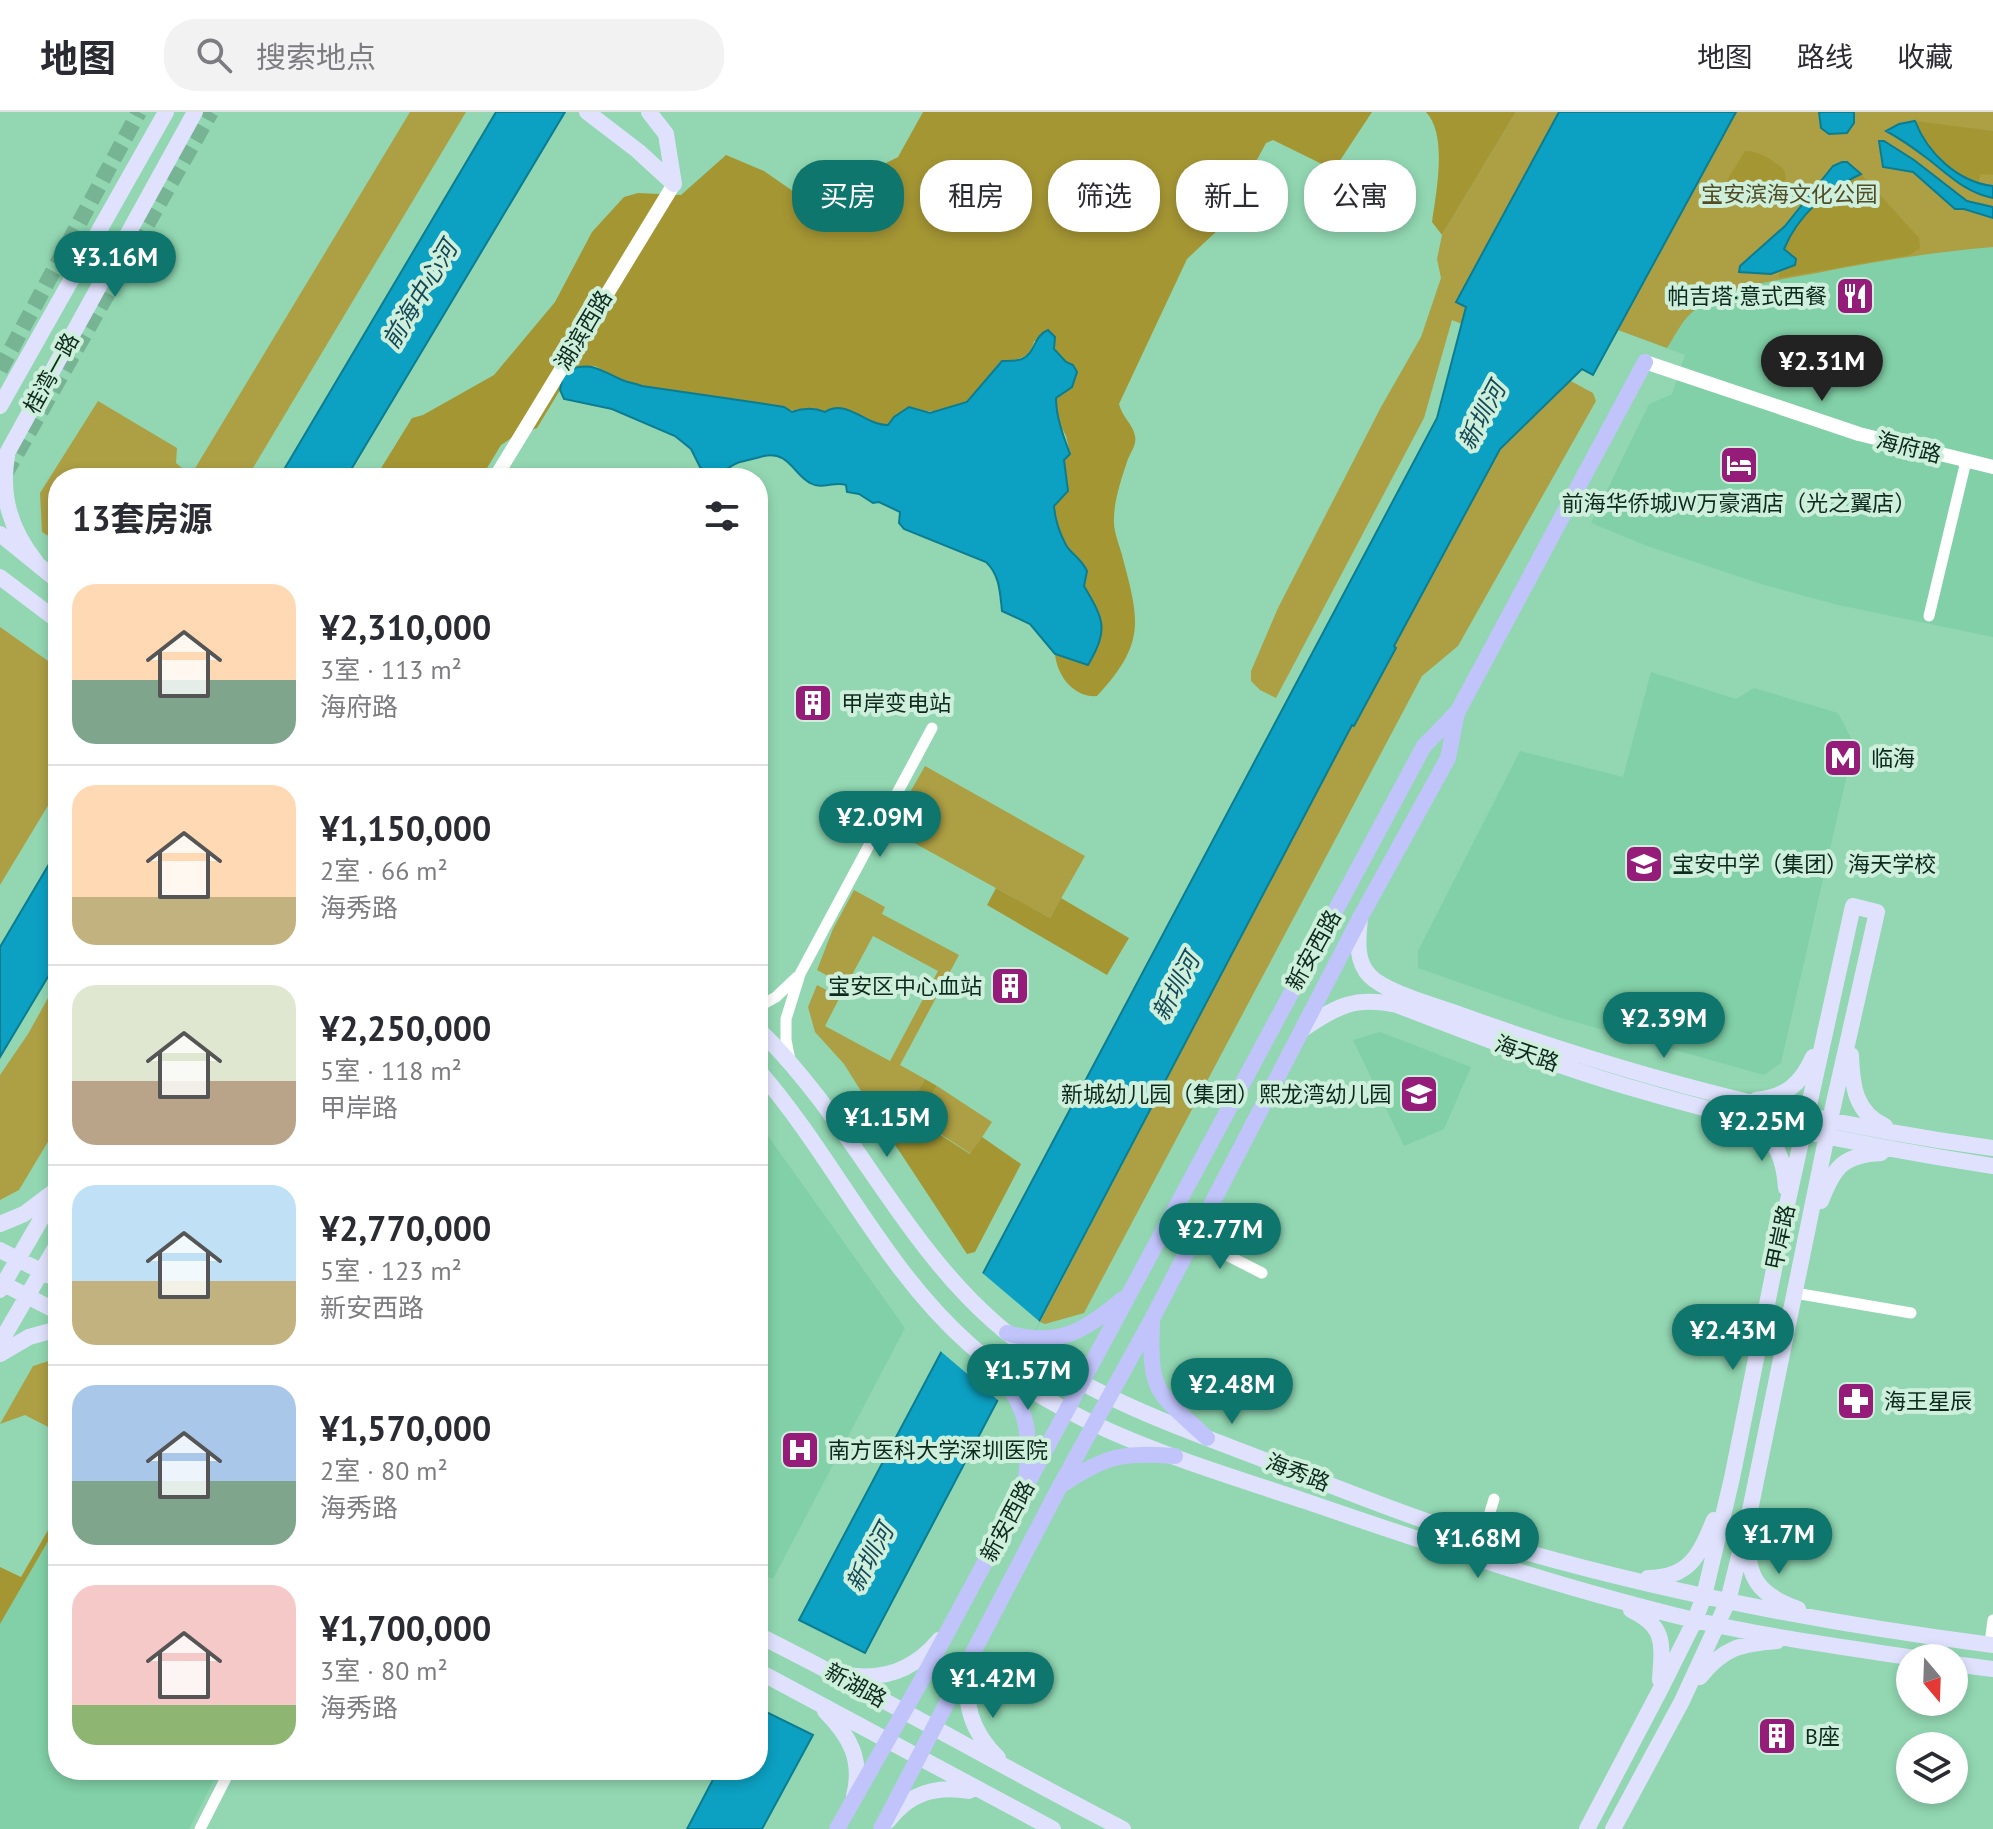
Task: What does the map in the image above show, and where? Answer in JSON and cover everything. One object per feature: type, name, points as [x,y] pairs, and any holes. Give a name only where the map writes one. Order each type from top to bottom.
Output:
[{"type":"main road","name":"桂湾一路","points":[[0,406],[166,112]]},
{"type":"main road","name":"桂湾一路","points":[[4,459],[195,112]]},
{"type":"main road","points":[[587,112],[674,184]]},
{"type":"main road","points":[[649,112],[666,134],[674,184]]},
{"type":"main road","name":"新安西路","points":[[837,1829],[904,1712],[1424,746],[1458,711],[1645,362]]},
{"type":"main road","points":[[4,459],[9,517],[17,535],[36,562]]},
{"type":"main road","points":[[0,534],[48,572]]},
{"type":"main road","points":[[0,577],[48,614]]},
{"type":"main road","points":[[0,584],[19,592]]},
{"type":"main road","name":"新安西路","points":[[882,1829],[1360,918],[1448,758],[1458,711]]},
{"type":"main road","points":[[1408,776],[1431,789]]},
{"type":"main road","name":"甲岸路","points":[[1587,1829],[1660,1690],[1704,1596],[1732,1478],[1787,1205],[1853,906],[1877,912],[1830,1120],[1748,1520],[1728,1601],[1682,1701],[1613,1829]]},
{"type":"main road","name":"海天路","points":[[1360,918],[1358,950],[1361,961],[1365,970],[1380,984],[1528,1039],[1723,1097],[1909,1136],[1993,1148]]},
{"type":"main road","name":"海天路","points":[[1303,1029],[1337,1008],[1354,1002],[1379,1001],[1609,1081],[1740,1118],[1913,1154],[1993,1166]]},
{"type":"main road","points":[[1723,1097],[1755,1100],[1788,1091],[1807,1071],[1825,1030]]},
{"type":"main road","points":[[1850,1032],[1852,1079],[1861,1106],[1873,1121],[1909,1136]]},
{"type":"main road","points":[[768,1039],[820,1097],[909,1225],[953,1282],[1007,1333],[1029,1344],[1062,1337],[1079,1331],[1130,1292]]},
{"type":"main road","points":[[768,1082],[792,1112],[892,1257],[937,1313],[1010,1380],[1028,1429],[1029,1453],[1024,1490]]},
{"type":"main road","points":[[1740,1118],[1766,1134],[1776,1145],[1785,1172],[1787,1205]]},
{"type":"main road","points":[[1804,1247],[1829,1181],[1846,1161],[1879,1153],[1913,1154]]},
{"type":"main road","points":[[0,1224],[24,1214],[48,1196]]},
{"type":"main road","points":[[48,1206],[1,1285],[48,1307]]},
{"type":"main road","points":[[0,1250],[48,1275]]},
{"type":"main road","points":[[0,1343],[48,1260]]},
{"type":"main road","points":[[1152,1319],[1151,1367],[1158,1389],[1172,1407],[1207,1438]]},
{"type":"main road","points":[[0,1354],[29,1337],[48,1332]]},
{"type":"main road","name":"海秀路","points":[[1029,1344],[1081,1384],[1109,1398],[1207,1438],[1482,1539],[1618,1577],[1728,1601],[1826,1620],[1991,1644]]},
{"type":"main road","name":"海秀路","points":[[1010,1380],[1095,1424],[1175,1456],[1476,1559],[1695,1620],[1896,1655]]},
{"type":"main road","points":[[1060,1486],[1095,1464],[1117,1456],[1175,1456]]},
{"type":"main road","points":[[1618,1577],[1666,1576],[1685,1569],[1704,1544],[1732,1478]]},
{"type":"main road","points":[[1748,1520],[1749,1566],[1755,1581],[1773,1597],[1826,1620]]},
{"type":"main road","points":[[1597,1595],[1645,1617],[1656,1627],[1662,1651],[1660,1690]]},
{"type":"main road","points":[[837,1674],[872,1677],[899,1672],[922,1659],[948,1630]]},
{"type":"main road","points":[[1682,1701],[1716,1660],[1733,1648],[1798,1639]]},
{"type":"main road","name":"新湖路","points":[[768,1640],[1123,1829]]},
{"type":"main road","points":[[969,1663],[966,1688],[971,1721],[986,1746],[1017,1775]]},
{"type":"main road","points":[[1968,1666],[1993,1669]]},
{"type":"main road","name":"新湖路","points":[[768,1676],[1053,1829]]},
{"type":"main road","points":[[815,1701],[838,1724],[853,1748],[858,1773],[853,1798]]},
{"type":"main road","points":[[882,1829],[906,1802],[928,1791],[954,1788],[986,1795]]},
{"type":"street","name":"湖滨西路","points":[[501,468],[674,184]]},
{"type":"street","name":"海府路","points":[[1645,362],[1859,434],[1993,467]]},
{"type":"street","points":[[1929,616],[1966,461]]},
{"type":"street","points":[[790,1061],[786,1019],[800,974],[932,728]]},
{"type":"street","points":[[768,1001],[800,974]]},
{"type":"street","points":[[1193,1238],[1262,1273]]},
{"type":"street","points":[[1795,1293],[1911,1313]]},
{"type":"street","points":[[1482,1539],[1494,1499]]},
{"type":"street","points":[[1991,1644],[1993,1620]]},
{"type":"street","points":[[200,1829],[225,1780]]},
{"type":"shaded area","points":[[923,112],[1372,112],[1340,160],[1314,160],[1273,140],[1266,143],[1257,160],[1176,160],[1176,232],[1216,232],[1187,259],[1119,404],[1135,439],[1115,504],[1114,523],[1132,597],[1135,630],[1124,660],[1097,696],[1074,689],[1063,677],[1056,662],[1055,654],[1088,664],[1099,642],[1101,624],[1084,586],[1087,571],[1064,541],[1054,506],[1068,491],[1064,460],[1070,453],[1066,436],[1055,415],[1056,398],[1065,390],[1073,365],[1066,363],[1054,349],[1034,341],[1030,352],[1022,357],[1001,361],[967,402],[933,411],[909,407],[888,425],[859,415],[800,412],[627,383],[595,366],[564,371],[560,390],[537,428],[516,435],[501,445],[487,468],[381,468],[412,418],[423,415],[494,375],[555,302],[592,232],[624,197],[638,193],[681,195],[726,155],[764,171],[792,191],[792,232],[904,232],[904,160],[892,160],[898,157]]},
{"type":"shaded area","points":[[1426,112],[1516,112],[1442,235],[1432,222],[1439,149],[1433,122]]},
{"type":"shaded area","points":[[1736,112],[1993,112],[1993,637],[1838,605],[1761,584],[1647,546],[1591,523],[1649,404],[1672,394],[1685,355],[1618,330]]},
{"type":"shaded area","points":[[1915,121],[1993,131],[1993,175],[1981,174],[1978,183],[1957,173],[1932,150]]},
{"type":"shaded area","points":[[1745,151],[1771,160],[1784,170],[1786,179],[1764,193],[1725,206],[1728,179]]},
{"type":"shaded area","points":[[1861,174],[1919,238],[1920,248],[1910,255],[1779,278],[1779,273],[1796,263],[1794,257],[1783,249],[1797,225],[1826,195]]},
{"type":"shaded area","name":"宝安中学（集团）海天学校","points":[[1651,672],[1736,699],[1754,688],[1838,713],[1854,744],[1781,1063],[1764,1075],[1561,1018],[1418,968],[1418,951],[1520,751],[1623,777]]},
{"type":"shaded area","points":[[996,888],[1050,918],[1061,898],[1129,938],[1107,975],[987,905]]},
{"type":"shaded area","name":"新城幼儿园（集团）熙龙湾幼儿园","points":[[1380,1032],[1471,1067],[1444,1129],[1404,1146],[1353,1040]]},
{"type":"shaded area","points":[[925,1079],[937,1086],[916,1119],[970,1154],[982,1137],[1021,1164],[975,1252],[967,1254],[890,1137]]},
{"type":"shaded area","name":"南方医科大学深圳医院","points":[[768,1136],[905,1328],[773,1579],[768,1577]]},
{"type":"shaded area","points":[[48,1530],[48,1541],[0,1624],[0,1567],[21,1577]]},
{"type":"shaded area","points":[[48,1541],[48,1780],[214,1780],[189,1829],[0,1829],[0,1624]]},
{"type":"green space","points":[[410,112],[466,112],[253,468],[195,468]]},
{"type":"green space","points":[[1516,112],[1559,112],[1457,301],[1466,307],[1462,324],[1452,320],[1424,418],[1276,698],[1251,681],[1251,671],[1278,608],[1381,407],[1421,337],[1441,278],[1437,259],[1442,235]]},
{"type":"green space","name":"宝安滨海文化公园","points":[[1736,112],[1993,112],[1993,247],[1880,262],[1736,290],[1708,301],[1691,313],[1667,348],[1618,330]]},
{"type":"green space","points":[[1569,380],[1593,393],[1596,401],[1458,646],[1422,676],[1084,1313],[1045,1324],[1040,1322],[1352,724],[1355,725],[1500,449]]},
{"type":"green space","points":[[98,401],[177,448],[176,463],[182,468],[56,468]]},
{"type":"green space","points":[[48,480],[48,536],[42,532],[40,493]]},
{"type":"green space","points":[[0,627],[48,661],[48,806],[0,885]]},
{"type":"green space","points":[[925,766],[1085,856],[1050,918],[889,829]]},
{"type":"green space","points":[[854,890],[885,907],[882,914],[959,955],[900,1065],[925,1079],[890,1137],[844,1064],[815,1032],[808,1007],[817,985],[840,997],[825,1026],[890,1061],[938,971],[873,936],[846,986],[817,970],[833,929]]},
{"type":"green space","points":[[48,998],[48,1142],[19,1190],[0,1200],[0,1075]]},
{"type":"green space","points":[[937,1086],[992,1122],[971,1154],[916,1118]]},
{"type":"green space","points":[[48,1361],[48,1427],[25,1415],[0,1424],[33,1366]]},
{"type":"water","name":"前海中心河","points":[[496,112],[565,112],[352,468],[285,468]]},
{"type":"water","name":"新圳河","points":[[1559,112],[1736,112],[1593,375],[1582,369],[1500,449],[865,1653],[799,1620],[1437,418],[1466,307],[1456,302]]},
{"type":"water","points":[[1819,112],[1854,112],[1854,123],[1847,133],[1829,134],[1821,128]]},
{"type":"water","points":[[1915,121],[1936,155],[1968,179],[1993,186],[1993,198],[1966,188],[1886,131]]},
{"type":"water","points":[[1879,141],[1914,160],[1967,201],[1993,207],[1993,218],[1955,209],[1913,172],[1883,167]]},
{"type":"water","points":[[1847,162],[1861,174],[1826,195],[1797,225],[1784,249],[1796,259],[1795,265],[1771,274],[1739,272],[1740,266],[1785,226],[1833,166]]},
{"type":"water","points":[[1048,330],[1055,337],[1054,349],[1077,372],[1072,387],[1056,398],[1070,454],[1064,460],[1068,491],[1054,506],[1064,541],[1087,571],[1084,586],[1100,616],[1099,642],[1088,665],[1055,654],[1030,624],[1002,611],[997,578],[986,562],[904,529],[899,523],[900,512],[847,492],[846,485],[819,486],[810,483],[785,460],[772,455],[740,462],[729,468],[702,468],[691,449],[675,436],[612,409],[564,399],[560,390],[564,371],[589,367],[642,386],[784,407],[792,412],[816,409],[825,412],[841,408],[888,425],[909,407],[930,413],[967,402],[1002,361],[1027,356]]},
{"type":"water","points":[[48,866],[48,977],[0,1057],[0,947]]},
{"type":"water","points":[[768,1713],[813,1735],[762,1829],[687,1829],[713,1780],[768,1780]]},
{"type":"pier","points":[[980,1271],[1040,1322],[999,1401],[938,1349]]},
{"type":"tunnel","points":[[0,370],[139,112]]},
{"type":"tunnel","points":[[5,474],[211,112]]},
{"type":"place","name":"帕吉塔·意式西餐","points":[[1855,296]]},
{"type":"place","name":"前海华侨城JW万豪酒店（光之翼店）","points":[[1739,465]]},
{"type":"place","name":"甲岸变电站","points":[[813,703]]},
{"type":"place","name":"临海","points":[[1843,758]]},
{"type":"place","name":"宝安中学（集团）海天学校","points":[[1644,864]]},
{"type":"place","name":"宝安区中心血站","points":[[1010,986]]},
{"type":"place","name":"新城幼儿园（集团）熙龙湾幼儿园","points":[[1419,1094]]},
{"type":"place","name":"海王星辰","points":[[1856,1401]]},
{"type":"place","name":"南方医科大学深圳医院","points":[[800,1450]]},
{"type":"place","name":"B座","points":[[1777,1736]]}]
